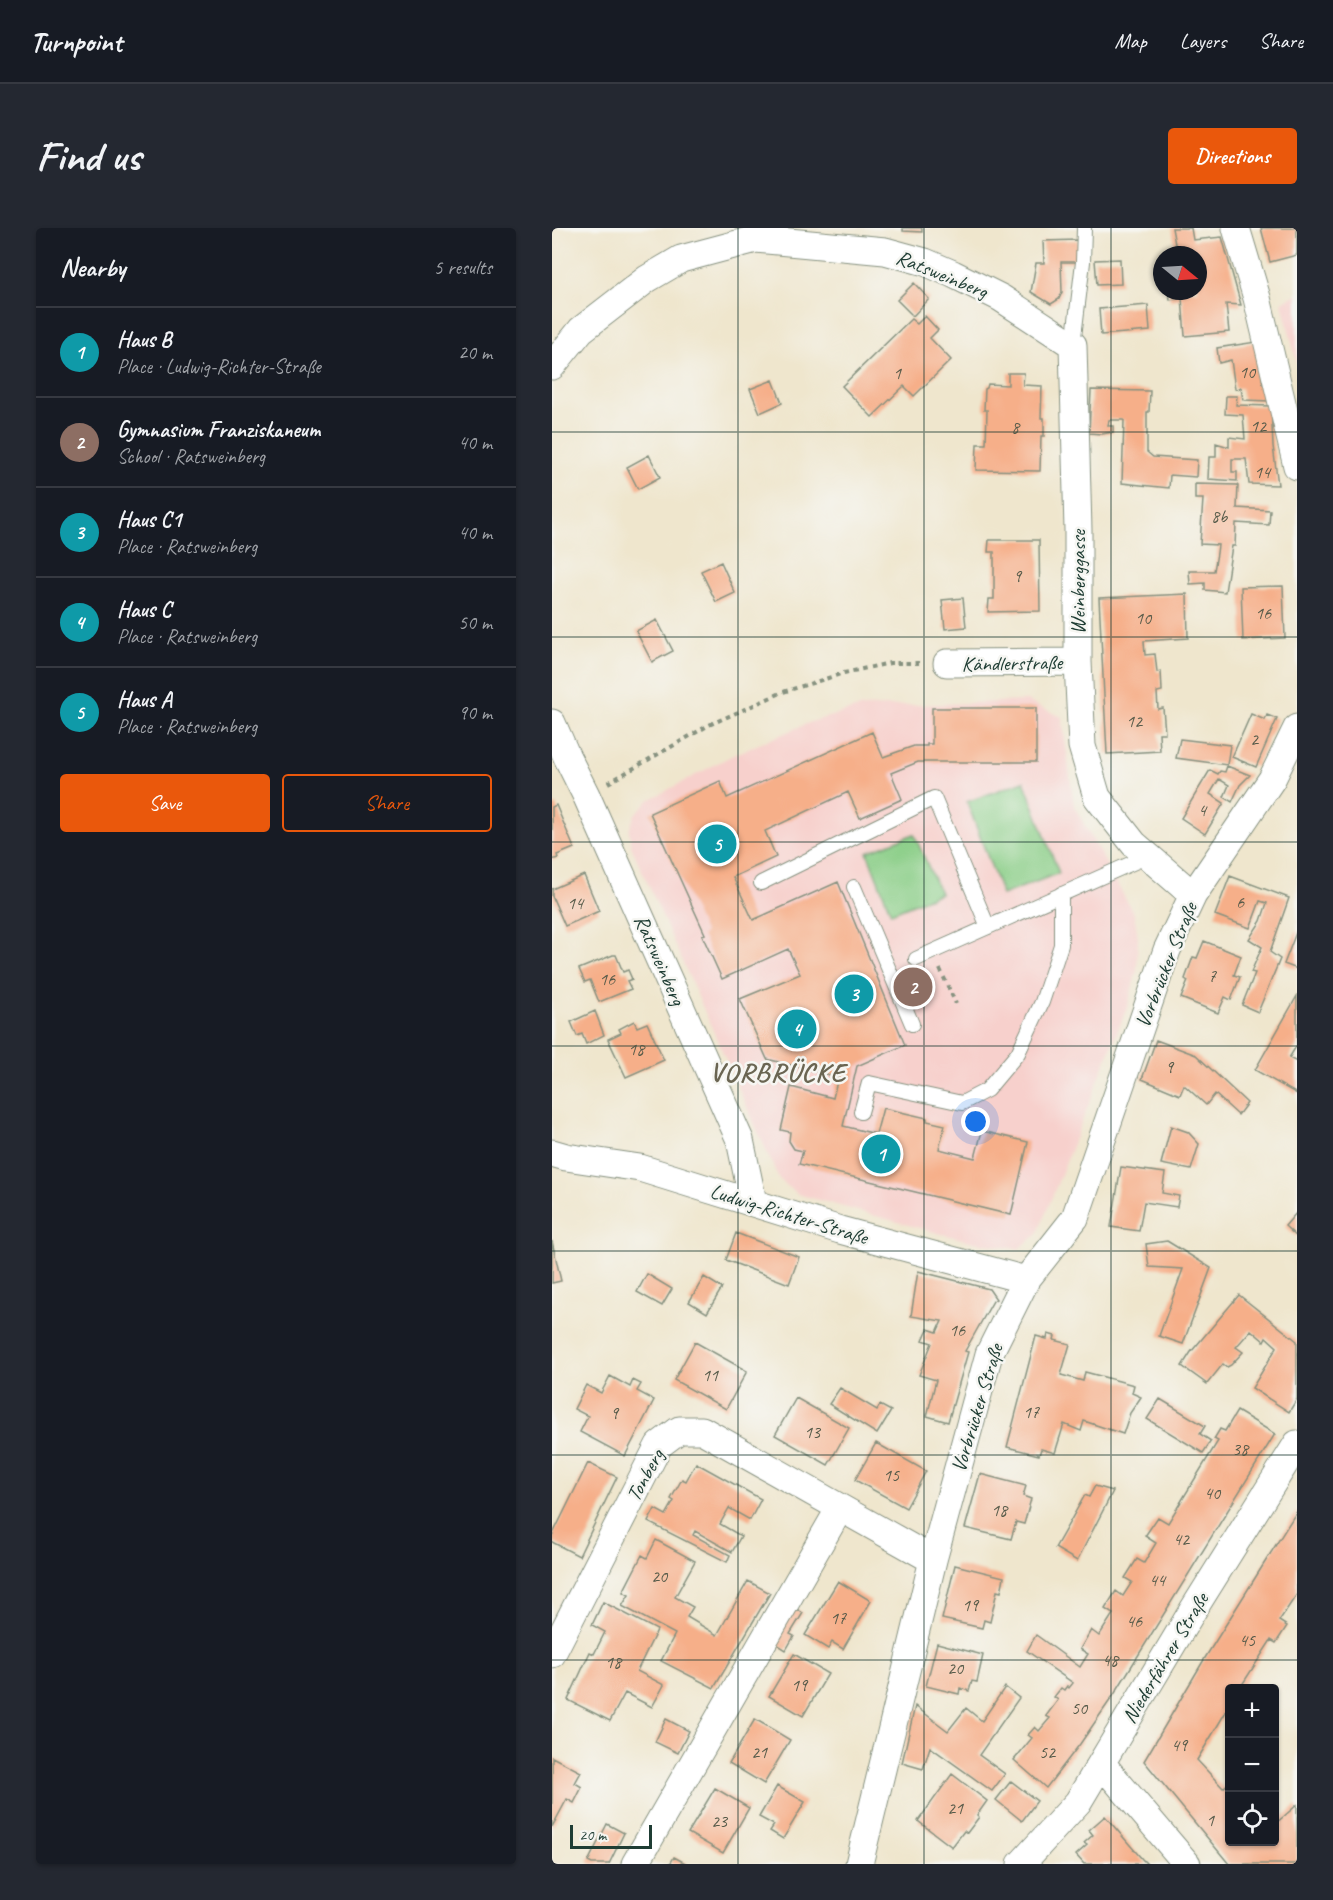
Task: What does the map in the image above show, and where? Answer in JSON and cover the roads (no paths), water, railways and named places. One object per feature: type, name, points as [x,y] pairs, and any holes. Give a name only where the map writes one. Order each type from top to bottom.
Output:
[{"type":"street","points":[[1236,228],[1257,298],[1297,466]]},
{"type":"street","name":"Ratsweinberg","points":[[552,366],[581,330],[647,279],[681,259],[756,239],[885,251],[925,262],[1001,298],[1073,345]]},
{"type":"street","name":"Weinberggasse","points":[[1073,345],[1078,530],[1078,662],[1082,746],[1097,797],[1134,844],[1193,895]]},
{"type":"street","name":"Kändlerstraße","points":[[947,663],[1078,662]]},
{"type":"street","name":"Ratsweinberg","points":[[552,723],[740,1140],[753,1202]]},
{"type":"street","name":"Vorbrücker Straße","points":[[859,1864],[933,1560],[989,1353],[1026,1280],[1075,1218],[1167,950],[1193,895],[1272,779],[1297,728]]},
{"type":"street","name":"Ludwig-Richter-Straße","points":[[552,1153],[640,1168],[840,1230],[1026,1280]]},
{"type":"street","name":"Tonberg","points":[[552,1654],[659,1445],[679,1430],[702,1430],[933,1560]]},
{"type":"street","name":"Niederfährer Straße","points":[[1021,1864],[1078,1802],[1193,1610],[1297,1444]]},
{"type":"street","points":[[635,1864],[840,1508]]},
{"type":"street","points":[[1102,1764],[1187,1864]]},
{"type":"lane","name":"Weinberggasse","points":[[1073,345],[1083,262],[1084,228]]},
{"type":"lane","points":[[761,883],[934,798],[988,927]]},
{"type":"lane","points":[[916,959],[1148,855]]},
{"type":"lane","points":[[854,887],[912,1024]]},
{"type":"lane","points":[[861,1112],[869,1083],[962,1103],[987,1090],[1018,1053],[1042,1002],[1061,945],[1061,894]]},
{"type":"place","name":"Haus A","points":[[717,844]]},
{"type":"place","name":"Gymnasium Franziskaneum","points":[[913,987]]},
{"type":"place","name":"Haus C1","points":[[854,994]]},
{"type":"place","name":"Haus C","points":[[797,1029]]},
{"type":"place","name":"Haus B","points":[[881,1154]]},
{"type":"district","name":"VORBRÜCKE","points":[[778,1072]]}]
